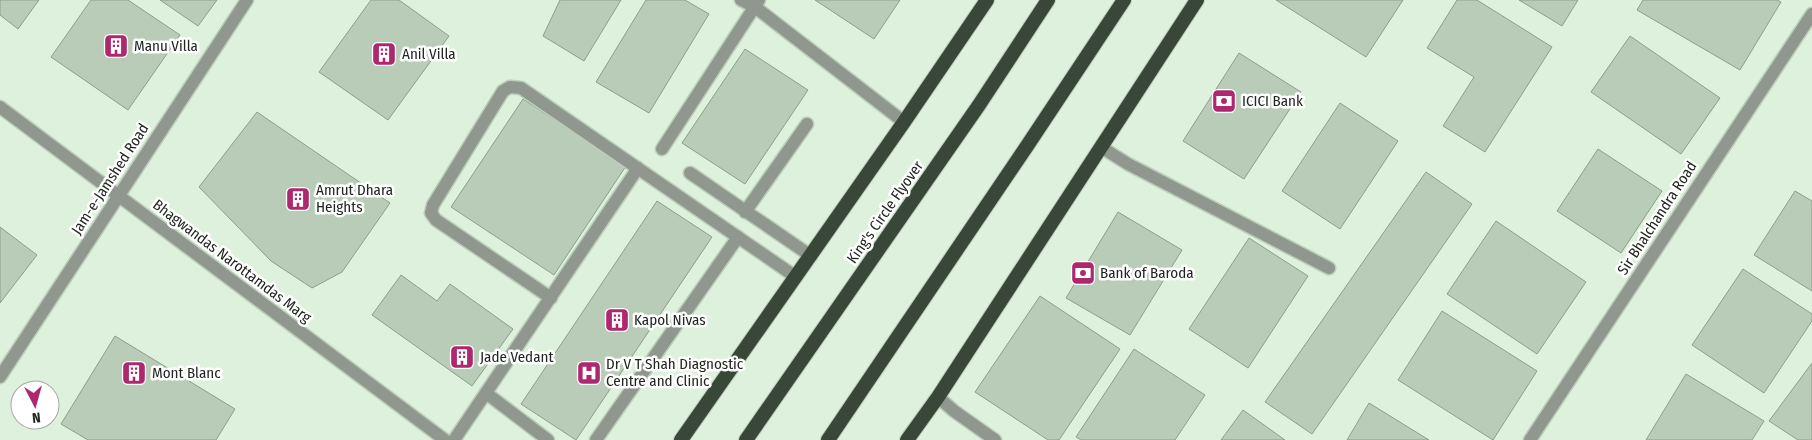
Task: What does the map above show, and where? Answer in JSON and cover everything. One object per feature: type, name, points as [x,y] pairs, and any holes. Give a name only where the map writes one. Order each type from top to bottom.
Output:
[{"type":"highway","points":[[681,440],[904,122],[986,0]]},
{"type":"highway","name":"King's Circle Flyover","points":[[746,440],[979,105],[1048,0]]},
{"type":"highway","points":[[828,440],[1124,0]]},
{"type":"highway","points":[[907,440],[938,397],[1197,0]]},
{"type":"street","name":"Jam-e-Jamshed Road","points":[[0,376],[247,0]]},
{"type":"street","points":[[741,0],[757,4],[904,122]]},
{"type":"street","points":[[662,149],[757,4]]},
{"type":"street","name":"Sir Bhalchandra Road","points":[[1530,440],[1812,14]]},
{"type":"street","points":[[551,298],[436,220],[431,213],[433,205],[503,91],[510,87],[521,88],[796,277]]},
{"type":"street","name":"Bhagwandas Narottamdas Marg","points":[[0,107],[445,440]]},
{"type":"street","points":[[745,212],[808,124]]},
{"type":"street","points":[[1101,148],[1329,268]]},
{"type":"street","points":[[454,440],[638,168]]},
{"type":"street","points":[[690,173],[811,256]]},
{"type":"street","points":[[596,440],[738,237]]},
{"type":"street","points":[[486,393],[548,440]]},
{"type":"street","points":[[938,397],[954,411],[995,440]]},
{"type":"building","points":[[0,0],[39,0],[18,29],[0,15]]},
{"type":"building","name":"Manu Villa","points":[[91,0],[128,0],[180,35],[128,110],[51,57]]},
{"type":"building","points":[[160,0],[217,0],[198,26]]},
{"type":"building","name":"Anil Villa","points":[[371,0],[399,0],[449,36],[388,120],[319,72]]},
{"type":"building","points":[[560,0],[621,0],[584,61],[543,36]]},
{"type":"building","points":[[646,0],[685,0],[709,14],[649,113],[596,82]]},
{"type":"building","points":[[815,0],[900,0],[874,39]]},
{"type":"building","points":[[1276,0],[1403,0],[1366,57]]},
{"type":"building","points":[[1457,0],[1477,0],[1552,47],[1485,152],[1443,126],[1474,77],[1427,48]]},
{"type":"building","points":[[1519,0],[1578,0],[1562,26]]},
{"type":"building","points":[[1643,0],[1777,0],[1781,2],[1740,70],[1637,10]]},
{"type":"building","points":[[1630,36],[1720,98],[1681,154],[1591,92]]},
{"type":"building","points":[[745,49],[808,90],[745,184],[682,143]]},
{"type":"building","points":[[1239,53],[1301,92],[1244,179],[1183,141]]},
{"type":"building","points":[[523,99],[626,166],[554,275],[451,207]]},
{"type":"building","points":[[1340,103],[1398,141],[1340,229],[1282,191]]},
{"type":"building","name":"Amrut Dhara Heights","points":[[257,112],[390,203],[342,272],[312,288],[271,261],[199,187]]},
{"type":"building","points":[[1598,149],[1662,191],[1621,253],[1557,211]]},
{"type":"building","points":[[1426,172],[1472,204],[1312,434],[1265,402]]},
{"type":"building","points":[[1795,191],[1812,201],[1812,291],[1754,255]]},
{"type":"building","name":"Kapol Nivas","points":[[657,201],[712,237],[576,440],[521,404]]},
{"type":"building","points":[[1118,212],[1182,250],[1130,335],[1066,298]]},
{"type":"building","points":[[1496,221],[1586,282],[1537,354],[1447,294]]},
{"type":"building","points":[[0,227],[37,255],[0,303]]},
{"type":"building","points":[[1249,238],[1308,276],[1248,368],[1189,329]]},
{"type":"building","points":[[1743,269],[1812,314],[1812,321],[1764,393],[1692,345]]},
{"type":"building","name":"Jade Vedant","points":[[401,275],[437,301],[450,284],[513,329],[472,386],[372,315]]},
{"type":"building","points":[[1040,296],[1120,349],[1059,440],[1048,440],[975,392]]},
{"type":"building","points":[[1442,311],[1537,371],[1493,440],[1398,380]]},
{"type":"building","name":"Mont Blanc","points":[[115,336],[235,409],[216,440],[88,440],[61,424]]},
{"type":"building","points":[[1134,349],[1205,395],[1175,440],[1081,440],[1076,437]]},
{"type":"building","points":[[1812,363],[1812,440],[1798,440],[1769,421]]},
{"type":"building","points":[[1686,374],[1764,421],[1752,440],[1646,440]]},
{"type":"building","points":[[1369,403],[1429,440],[1347,440]]},
{"type":"building","points":[[1243,410],[1285,440],[1221,440]]},
{"type":"place","name":"Manu Villa","points":[[116,46]]},
{"type":"place","name":"Anil Villa","points":[[384,54]]},
{"type":"place","name":"ICICI Bank","points":[[1224,101]]},
{"type":"place","name":"Amrut Dhara Heights","points":[[298,199]]},
{"type":"place","name":"Bank of Baroda","points":[[1083,273]]},
{"type":"place","name":"Kapol Nivas","points":[[617,320]]},
{"type":"place","name":"Jade Vedant","points":[[462,357]]},
{"type":"place","name":"Mont Blanc","points":[[134,373]]},
{"type":"place","name":"Dr V T Shah Diagnostic Centre and Clinic","points":[[589,373]]}]
